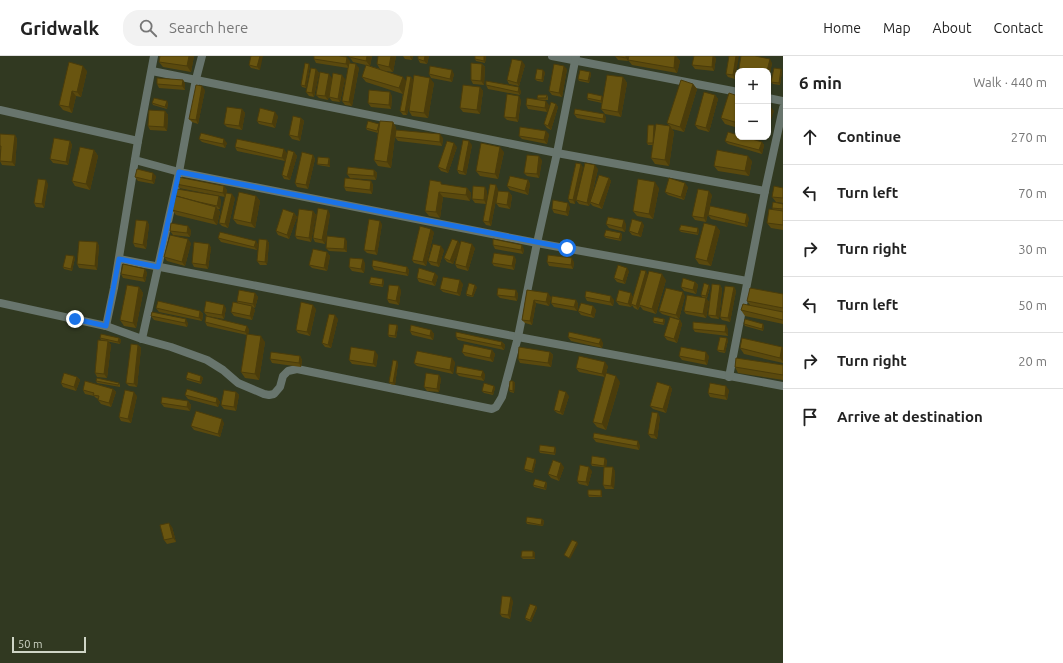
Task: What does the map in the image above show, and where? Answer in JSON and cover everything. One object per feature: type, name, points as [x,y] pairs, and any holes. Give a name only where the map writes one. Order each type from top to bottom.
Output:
[{"type":"street","points":[[106,326],[154,56]]},
{"type":"street","points":[[142,339],[179,172],[196,79],[202,56]]},
{"type":"street","points":[[552,56],[575,58],[735,91]]},
{"type":"street","points":[[0,303],[106,326],[142,339],[171,347],[207,360],[223,370],[238,383],[264,394],[274,394],[280,387],[283,376],[288,370],[297,369],[492,409],[496,407],[502,397],[518,337],[575,58]]},
{"type":"street","points":[[152,71],[557,152],[765,191]]},
{"type":"street","points":[[771,99],[783,101]]},
{"type":"street","points":[[729,377],[765,191],[783,108]]},
{"type":"street","points":[[0,110],[138,141]]},
{"type":"street","points":[[774,149],[783,151]]},
{"type":"street","points":[[135,160],[179,172],[537,243],[747,281]]},
{"type":"street","points":[[119,259],[518,337],[783,386]]},
{"type":"building","points":[[160,56],[189,56],[187,66],[159,62]]},
{"type":"building","points":[[251,56],[260,56],[257,67],[249,65]]},
{"type":"building","points":[[314,56],[347,57],[346,64],[314,59]]},
{"type":"building","points":[[349,56],[367,56],[366,61]]},
{"type":"building","points":[[378,56],[391,56],[389,67],[377,64]]},
{"type":"building","points":[[418,56],[425,56],[424,61],[418,59]]},
{"type":"building","points":[[475,56],[484,56],[484,61],[475,59]]},
{"type":"building","points":[[615,56],[626,56],[626,58]]},
{"type":"building","points":[[629,56],[675,56],[674,68],[628,60]]},
{"type":"building","points":[[694,56],[713,56],[712,67],[692,65]]},
{"type":"building","points":[[729,56],[736,56],[733,75],[726,74]]},
{"type":"building","points":[[741,56],[755,56],[770,59],[768,68],[739,68]]},
{"type":"building","points":[[512,59],[522,61],[517,83],[507,80]]},
{"type":"building","points":[[69,62],[83,66],[77,92],[72,91],[69,107],[59,105]]},
{"type":"building","points":[[305,63],[309,64],[305,86],[301,85]]},
{"type":"building","points":[[349,63],[356,64],[349,102],[342,101]]},
{"type":"building","points":[[471,63],[482,64],[481,81],[471,80]]},
{"type":"building","points":[[554,64],[564,66],[559,93],[549,91]]},
{"type":"building","points":[[366,65],[403,77],[399,88],[362,77]]},
{"type":"building","points":[[430,66],[452,70],[450,79],[429,74]]},
{"type":"building","points":[[311,68],[316,69],[312,93],[306,92]]},
{"type":"building","points":[[774,68],[781,69],[779,83],[771,82]]},
{"type":"building","points":[[537,69],[543,70],[542,80],[535,79]]},
{"type":"building","points":[[580,70],[590,72],[588,81],[578,79]]},
{"type":"building","points":[[320,72],[329,74],[325,96],[316,95]]},
{"type":"building","points":[[333,73],[342,75],[338,99],[329,97]]},
{"type":"building","points":[[414,75],[430,78],[424,113],[409,111]]},
{"type":"building","points":[[607,75],[623,77],[618,112],[601,109]]},
{"type":"building","points":[[407,76],[411,77],[405,112],[400,111]]},
{"type":"building","points":[[157,78],[183,80],[182,86],[157,84]]},
{"type":"building","points":[[681,80],[693,84],[680,127],[667,123]]},
{"type":"building","points":[[486,81],[519,87],[518,92],[486,85]]},
{"type":"building","points":[[196,85],[202,86],[196,120],[189,119]]},
{"type":"building","points":[[463,85],[480,87],[477,110],[460,108]]},
{"type":"building","points":[[369,90],[390,92],[389,105],[368,103]]},
{"type":"building","points":[[704,92],[715,95],[706,128],[695,125]]},
{"type":"building","points":[[588,93],[602,96],[601,101],[587,98]]},
{"type":"building","points":[[729,93],[735,95],[735,122],[721,118]]},
{"type":"building","points":[[507,94],[519,96],[516,118],[504,117]]},
{"type":"building","points":[[538,95],[547,95],[546,98],[537,98]]},
{"type":"building","points":[[154,98],[167,101],[165,107],[152,103]]},
{"type":"building","points":[[527,98],[546,101],[545,108],[526,105]]},
{"type":"building","points":[[551,102],[556,104],[548,126],[544,124]]},
{"type":"building","points":[[227,107],[242,109],[239,126],[224,124]]},
{"type":"building","points":[[260,108],[275,112],[272,124],[257,121]]},
{"type":"building","points":[[575,109],[604,114],[603,119],[574,114]]},
{"type":"building","points":[[149,110],[165,111],[164,127],[148,126]]},
{"type":"building","points":[[293,116],[301,118],[298,137],[289,135]]},
{"type":"building","points":[[368,121],[379,124],[377,131],[366,128]]},
{"type":"building","points":[[380,121],[393,122],[387,162],[374,160]]},
{"type":"building","points":[[656,124],[670,126],[665,160],[651,158]]},
{"type":"building","points":[[648,125],[654,125],[653,143],[647,143]]},
{"type":"building","points":[[520,127],[546,131],[544,140],[519,136]]},
{"type":"building","points":[[396,130],[440,134],[440,142],[395,137]]},
{"type":"building","points":[[728,132],[735,134],[735,140],[755,140],[762,142],[759,150],[725,141]]},
{"type":"building","points":[[201,133],[224,139],[223,144],[199,139]]},
{"type":"building","points":[[0,134],[15,135],[12,162],[0,161]]},
{"type":"building","points":[[54,138],[70,141],[66,162],[50,159]]},
{"type":"building","points":[[237,139],[284,149],[282,158],[235,147]]},
{"type":"building","points":[[463,140],[469,141],[463,172],[457,170]]},
{"type":"building","points":[[447,141],[454,143],[446,170],[438,167]]},
{"type":"building","points":[[481,143],[500,147],[495,174],[476,171]]},
{"type":"building","points":[[80,147],[94,150],[86,184],[72,181]]},
{"type":"building","points":[[288,150],[294,152],[287,177],[282,175]]},
{"type":"building","points":[[717,150],[748,156],[745,171],[714,166]]},
{"type":"building","points":[[302,152],[313,155],[306,185],[295,183]]},
{"type":"building","points":[[527,155],[539,156],[537,174],[524,173]]},
{"type":"building","points":[[318,157],[329,158],[328,165],[317,164]]},
{"type":"building","points":[[576,163],[581,164],[573,200],[568,199]]},
{"type":"building","points":[[585,163],[595,165],[587,203],[576,200]]},
{"type":"building","points":[[348,167],[374,170],[374,176],[347,174]]},
{"type":"building","points":[[137,169],[153,173],[152,181],[135,177]]},
{"type":"building","points":[[599,175],[609,178],[599,205],[590,202]]},
{"type":"building","points":[[510,176],[528,180],[525,191],[507,186]]},
{"type":"building","points":[[178,177],[224,186],[223,193],[176,184]]},
{"type":"building","points":[[345,178],[371,181],[370,190],[344,187]]},
{"type":"building","points":[[669,178],[685,183],[681,197],[665,192]]},
{"type":"building","points":[[38,179],[46,180],[42,204],[34,203]]},
{"type":"building","points":[[638,179],[655,182],[649,214],[633,211]]},
{"type":"building","points":[[430,180],[441,182],[441,184],[467,188],[466,195],[439,192],[436,212],[425,211]]},
{"type":"building","points":[[490,184],[496,185],[489,222],[483,221]]},
{"type":"building","points":[[473,186],[485,187],[484,200],[472,199]]},
{"type":"building","points":[[774,186],[783,188],[783,198],[772,197]]},
{"type":"building","points":[[177,189],[219,196],[217,206],[176,196],[175,198]]},
{"type":"building","points":[[698,189],[709,191],[704,218],[692,216]]},
{"type":"building","points":[[498,191],[509,192],[507,205],[496,203]]},
{"type":"building","points":[[239,192],[256,196],[251,223],[233,219]]},
{"type":"building","points":[[226,193],[232,194],[225,224],[219,223]]},
{"type":"building","points":[[176,196],[216,207],[213,220],[172,210]]},
{"type":"building","points":[[553,200],[568,203],[566,212],[552,209]]},
{"type":"building","points":[[773,202],[783,204],[783,209],[772,208]]},
{"type":"building","points":[[710,206],[747,214],[745,224],[708,215]]},
{"type":"building","points":[[318,208],[328,210],[322,240],[313,238]]},
{"type":"building","points":[[283,209],[294,213],[287,235],[276,231]]},
{"type":"building","points":[[299,209],[313,211],[309,238],[295,236]]},
{"type":"building","points":[[769,209],[783,211],[783,225],[767,223]]},
{"type":"building","points":[[608,217],[624,220],[622,228],[606,224]]},
{"type":"building","points":[[369,219],[380,221],[375,251],[364,250]]},
{"type":"building","points":[[632,219],[642,222],[638,234],[629,231]]},
{"type":"building","points":[[136,220],[147,221],[143,245],[133,243]]},
{"type":"building","points":[[171,223],[188,226],[187,233],[170,231]]},
{"type":"building","points":[[704,223],[716,226],[707,261],[695,258]]},
{"type":"building","points":[[681,225],[698,228],[697,233],[679,230]]},
{"type":"building","points":[[420,226],[431,229],[423,262],[412,260]]},
{"type":"building","points":[[606,230],[621,233],[619,239],[604,236]]},
{"type":"building","points":[[220,232],[256,241],[254,247],[218,238]]},
{"type":"building","points":[[170,235],[188,239],[182,262],[164,257]]},
{"type":"building","points":[[327,236],[345,238],[344,249],[326,248]]},
{"type":"building","points":[[259,239],[267,240],[265,262],[257,261]]},
{"type":"building","points":[[452,239],[458,241],[450,261],[444,258]]},
{"type":"building","points":[[493,239],[522,245],[521,250],[493,245]]},
{"type":"building","points":[[79,241],[97,242],[95,266],[77,264]]},
{"type":"building","points":[[461,241],[472,244],[466,267],[455,264]]},
{"type":"building","points":[[194,242],[209,244],[206,265],[192,263]]},
{"type":"building","points":[[433,244],[441,246],[437,263],[428,261]]},
{"type":"building","points":[[313,249],[327,252],[324,268],[309,265]]},
{"type":"building","points":[[494,253],[514,256],[512,266],[492,263]]},
{"type":"building","points":[[66,255],[74,256],[71,269],[63,267]]},
{"type":"building","points":[[548,255],[572,258],[571,265],[547,262]]},
{"type":"building","points":[[350,258],[363,259],[361,269],[349,267]]},
{"type":"building","points":[[373,260],[407,267],[406,273],[372,266]]},
{"type":"building","points":[[123,264],[145,269],[143,278],[121,274]]},
{"type":"building","points":[[618,265],[627,268],[623,281],[614,278]]},
{"type":"building","points":[[419,268],[435,273],[432,282],[417,278]]},
{"type":"building","points":[[641,270],[646,271],[636,306],[631,304]]},
{"type":"building","points":[[649,271],[662,274],[652,309],[639,305]]},
{"type":"building","points":[[371,277],[383,279],[382,285],[369,283]]},
{"type":"building","points":[[443,277],[460,280],[457,293],[440,289]]},
{"type":"building","points":[[683,278],[695,282],[693,290],[681,287]]},
{"type":"building","points":[[469,283],[475,285],[472,296],[466,294]]},
{"type":"building","points":[[704,283],[709,285],[706,296],[701,295]]},
{"type":"building","points":[[712,284],[720,285],[716,316],[708,315]]},
{"type":"building","points":[[127,285],[139,287],[133,323],[120,320]]},
{"type":"building","points":[[389,285],[399,286],[396,301],[387,299]]},
{"type":"building","points":[[725,286],[734,287],[728,318],[720,317]]},
{"type":"building","points":[[498,288],[516,290],[515,297],[497,295]]},
{"type":"building","points":[[666,288],[683,292],[676,315],[659,311]]},
{"type":"building","points":[[750,288],[783,294],[783,308],[747,301]]},
{"type":"building","points":[[239,290],[255,293],[253,304],[237,301]]},
{"type":"building","points":[[527,290],[548,293],[546,302],[534,300],[530,321],[522,320]]},
{"type":"building","points":[[619,290],[631,293],[628,304],[616,301]]},
{"type":"building","points":[[586,291],[611,296],[610,302],[585,297]]},
{"type":"building","points":[[687,295],[706,298],[703,314],[684,311]]},
{"type":"building","points":[[552,296],[576,300],[574,307],[551,303]]},
{"type":"building","points":[[158,301],[200,311],[199,318],[156,308]]},
{"type":"building","points":[[206,301],[224,305],[222,315],[204,312]]},
{"type":"building","points":[[233,302],[252,306],[250,316],[231,312]]},
{"type":"building","points":[[301,302],[313,305],[307,332],[296,330]]},
{"type":"building","points":[[581,303],[593,306],[591,315],[578,311]]},
{"type":"building","points":[[743,304],[783,312],[783,320],[741,310]]},
{"type":"building","points":[[152,312],[186,319],[185,323],[151,316]]},
{"type":"building","points":[[329,314],[335,315],[328,345],[322,343]]},
{"type":"building","points":[[206,316],[247,326],[245,332],[205,322]]},
{"type":"building","points":[[654,317],[664,319],[663,323],[653,321]]},
{"type":"building","points":[[670,317],[680,320],[674,339],[664,336]]},
{"type":"building","points":[[745,319],[763,324],[762,329],[744,324]]},
{"type":"building","points":[[693,322],[726,325],[725,332],[693,329]]},
{"type":"building","points":[[389,324],[397,325],[395,336],[388,335]]},
{"type":"building","points":[[411,325],[431,330],[430,336],[410,331]]},
{"type":"building","points":[[456,332],[502,342],[501,346],[456,337]]},
{"type":"building","points":[[569,332],[601,339],[599,344],[568,337]]},
{"type":"building","points":[[101,334],[119,338],[118,342],[100,338]]},
{"type":"building","points":[[247,334],[261,336],[255,374],[241,372]]},
{"type":"building","points":[[720,337],[727,338],[724,351],[717,350]]},
{"type":"building","points":[[742,338],[782,347],[780,358],[740,348]]},
{"type":"building","points":[[98,340],[108,341],[104,374],[95,373]]},
{"type":"building","points":[[131,344],[138,345],[134,384],[126,383]]},
{"type":"building","points":[[464,344],[492,350],[490,358],[462,352]]},
{"type":"building","points":[[351,347],[375,351],[373,364],[349,360]]},
{"type":"building","points":[[519,347],[550,352],[548,363],[518,359]]},
{"type":"building","points":[[681,347],[706,352],[705,361],[679,356]]},
{"type":"building","points":[[417,351],[452,358],[450,370],[414,363]]},
{"type":"building","points":[[271,352],[300,356],[299,363],[270,359]]},
{"type":"building","points":[[579,356],[605,362],[602,374],[576,368]]},
{"type":"building","points":[[736,358],[783,365],[783,375],[735,367]]},
{"type":"building","points":[[393,360],[397,361],[393,383],[389,382]]},
{"type":"building","points":[[457,366],[483,371],[481,377],[456,373]]},
{"type":"building","points":[[188,372],[201,376],[200,382],[186,378]]},
{"type":"building","points":[[64,373],[77,377],[74,387],[61,383]]},
{"type":"building","points":[[426,373],[439,375],[437,389],[424,387]]},
{"type":"building","points":[[606,373],[616,376],[602,424],[593,422]]},
{"type":"building","points":[[97,378],[119,383],[118,385],[96,381]]},
{"type":"building","points":[[85,381],[113,389],[109,403],[98,400],[99,396],[93,395],[94,393],[83,390]]},
{"type":"building","points":[[510,381],[513,381],[513,391],[509,390]]},
{"type":"building","points":[[657,382],[670,386],[663,409],[650,406]]},
{"type":"building","points":[[484,383],[494,386],[492,393],[482,391]]},
{"type":"building","points":[[710,383],[726,386],[725,396],[708,393]]},
{"type":"building","points":[[187,389],[217,398],[216,403],[185,395]]},
{"type":"building","points":[[125,390],[134,392],[128,419],[119,417]]},
{"type":"building","points":[[224,390],[236,392],[234,407],[221,405]]},
{"type":"building","points":[[559,390],[566,392],[560,412],[554,410]]},
{"type":"building","points":[[162,397],[188,401],[187,407],[161,403]]},
{"type":"building","points":[[196,411],[222,419],[218,434],[191,426]]},
{"type":"building","points":[[652,412],[658,413],[654,435],[648,434]]},
{"type":"building","points":[[594,433],[638,441],[637,446],[593,438]]},
{"type":"building","points":[[540,445],[555,447],[554,453],[539,451]]},
{"type":"building","points":[[592,456],[605,458],[604,466],[591,464]]},
{"type":"building","points":[[527,457],[535,459],[532,471],[524,469]]},
{"type":"building","points":[[553,460],[561,463],[557,477],[548,474]]},
{"type":"building","points":[[580,465],[589,467],[586,482],[577,481]]},
{"type":"building","points":[[604,467],[613,467],[611,486],[603,485]]},
{"type":"building","points":[[535,479],[546,482],[544,488],[533,485]]},
{"type":"building","points":[[588,490],[601,490],[601,496],[588,495]]},
{"type":"building","points":[[527,517],[542,519],[541,525],[526,522]]},
{"type":"building","points":[[169,523],[173,538],[164,540],[160,525]]},
{"type":"building","points":[[572,540],[577,542],[569,558],[564,555]]},
{"type":"building","points":[[522,551],[533,551],[533,557],[521,557]]},
{"type":"building","points":[[502,596],[511,597],[508,615],[500,614]]},
{"type":"building","points":[[530,604],[536,606],[530,620],[525,618]]},
{"type":"route","points":[[75,319],[106,326],[119,259],[158,267],[179,172],[567,248]]}]
